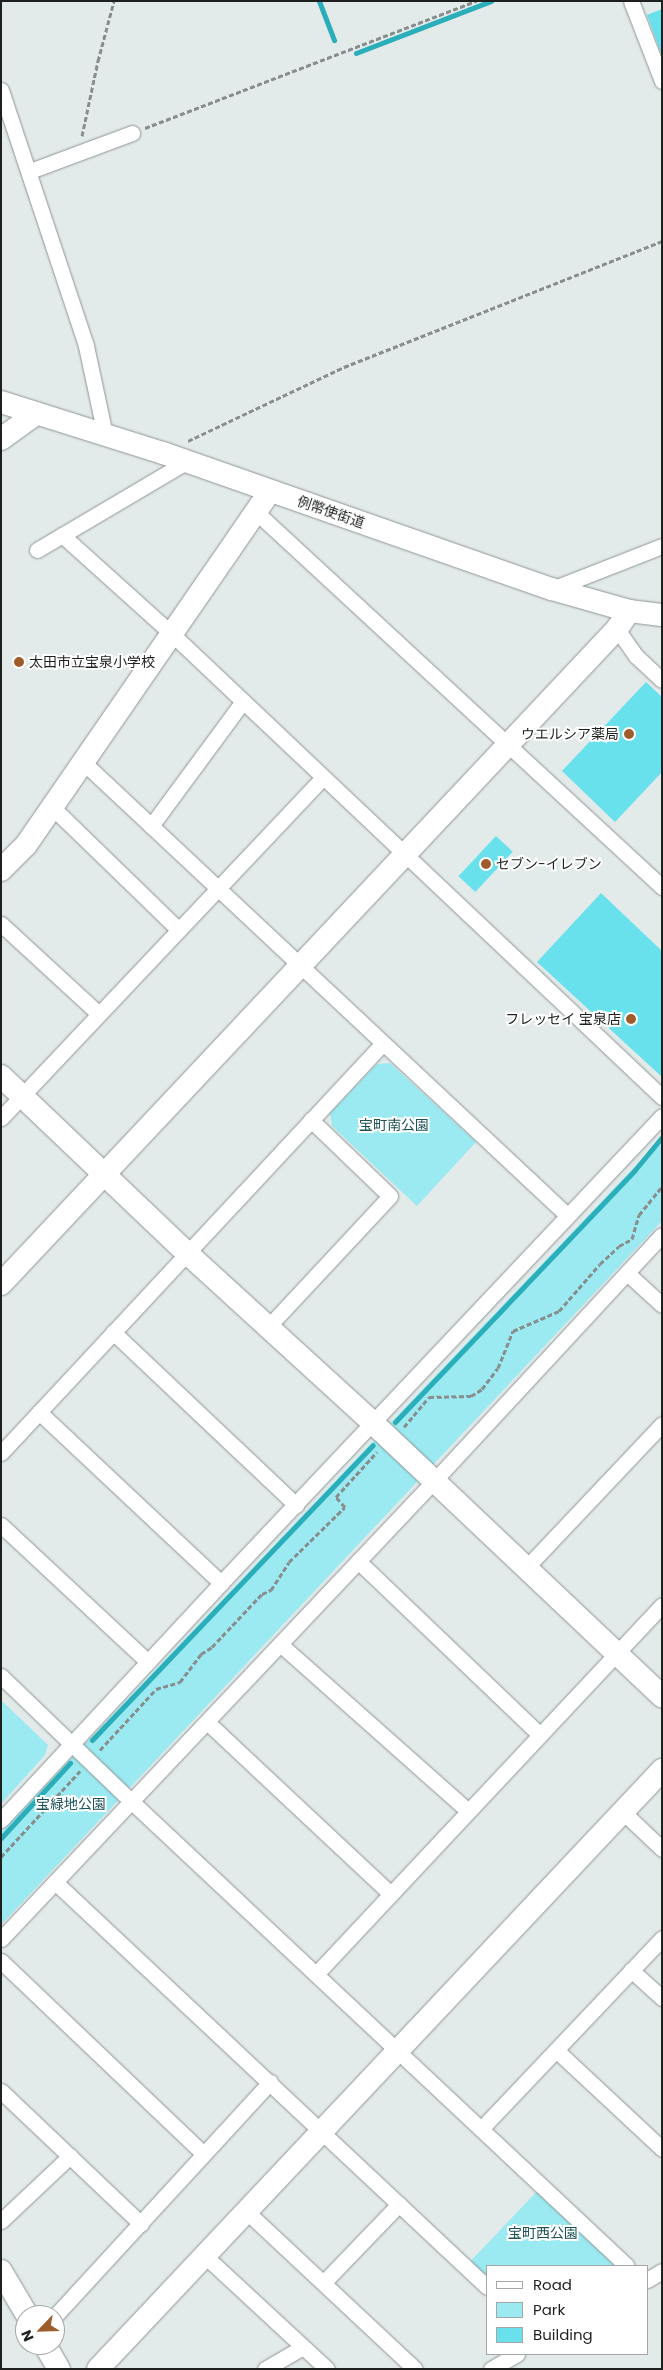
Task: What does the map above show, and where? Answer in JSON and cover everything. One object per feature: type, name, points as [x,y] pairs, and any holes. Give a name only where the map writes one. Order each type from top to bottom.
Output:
[{"type":"street","points":[[631,1],[662,81]]},
{"type":"street","points":[[1,90],[3,106],[30,171],[86,346],[105,435]]},
{"type":"street","points":[[30,171],[132,133]]},
{"type":"street","name":"例幣使街道","points":[[1,402],[163,454],[552,589],[623,620],[662,616]]},
{"type":"street","points":[[1,439],[37,413]]},
{"type":"street","points":[[37,550],[186,462]]},
{"type":"street","points":[[1,870],[26,845],[270,491]]},
{"type":"street","points":[[256,512],[662,887]]},
{"type":"street","points":[[62,535],[172,634],[662,1096]]},
{"type":"street","points":[[552,589],[662,546]]},
{"type":"street","points":[[1,1284],[509,744],[623,620],[636,656],[662,680]]},
{"type":"street","points":[[151,826],[243,701]]},
{"type":"street","points":[[83,762],[568,1216]]},
{"type":"street","points":[[1,1118],[323,778]]},
{"type":"street","points":[[52,807],[178,929]]},
{"type":"street","points":[[1,924],[99,1014]]},
{"type":"street","points":[[1,1453],[383,1043]]},
{"type":"street","points":[[1,1076],[186,1253],[373,1423],[525,1569],[662,1696]]},
{"type":"street","points":[[1,1820],[221,1583],[662,1116]]},
{"type":"street","points":[[267,1328],[390,1196],[310,1120]]},
{"type":"street","points":[[1,1939],[434,1481],[662,1235]]},
{"type":"street","points":[[627,1273],[662,1305]]},
{"type":"street","points":[[113,1332],[296,1505]]},
{"type":"street","points":[[39,1412],[221,1583]]},
{"type":"street","points":[[525,1569],[662,1424]]},
{"type":"street","points":[[1,1525],[148,1662]]},
{"type":"street","points":[[358,1561],[539,1734]]},
{"type":"street","points":[[317,1973],[539,1734],[662,1605]]},
{"type":"street","points":[[280,1644],[468,1811]]},
{"type":"street","points":[[1,1676],[73,1743],[132,1802],[317,1973],[626,2265]]},
{"type":"street","points":[[207,1722],[391,1894]]},
{"type":"street","points":[[98,2369],[662,1770]]},
{"type":"street","points":[[623,1812],[662,1849]]},
{"type":"street","points":[[55,1882],[486,2286]]},
{"type":"street","points":[[482,2128],[662,1938]]},
{"type":"street","points":[[1,1961],[204,2154]]},
{"type":"street","points":[[631,1970],[662,1998]]},
{"type":"street","points":[[556,2050],[662,2149]]},
{"type":"street","points":[[65,2305],[270,2082]]},
{"type":"street","points":[[1,2091],[141,2224]]},
{"type":"street","points":[[1,2221],[70,2156]]},
{"type":"street","points":[[324,2282],[399,2204]]},
{"type":"street","points":[[246,2211],[415,2369]]},
{"type":"street","points":[[205,2256],[327,2369]]},
{"type":"street","points":[[1,2271],[21,2305]]},
{"type":"street","points":[[648,2279],[662,2271]]},
{"type":"street","points":[[265,2369],[303,2347]]},
{"type":"street","points":[[51,2355],[59,2369]]},
{"type":"street","points":[[491,2369],[515,2355]]},
{"type":"path","points":[[77,153],[114,1]]},
{"type":"path","points":[[132,133],[476,1]]},
{"type":"path","points":[[163,454],[344,367],[662,241]]},
{"type":"path","points":[[1,1857],[156,1689],[180,1682],[201,1654],[212,1647],[262,1594],[271,1590],[289,1562],[345,1507],[336,1497],[413,1418],[429,1397],[471,1396],[482,1389],[498,1368],[513,1331],[559,1311],[600,1264],[620,1246],[632,1240],[639,1215],[662,1187]]},
{"type":"green space","name":"宝町南公園","points":[[390,1063],[476,1142],[417,1206],[332,1126],[330,1113],[377,1064]]},
{"type":"green space","name":"宝緑地公園","points":[[662,1138],[662,1221],[1,1925],[1,1832]]},
{"type":"green space","points":[[1,1700],[48,1745],[45,1755],[1,1804]]},
{"type":"green space","name":"宝町西公園","points":[[542,2186],[626,2265],[486,2265],[486,2286],[465,2267]]},
{"type":"building","points":[[662,9],[662,53],[661,53],[647,15]]},
{"type":"building","name":"ウエルシア薬局","points":[[646,682],[662,697],[662,772],[615,822],[562,771]]},
{"type":"building","name":"セブン-イレブン","points":[[496,836],[513,852],[475,892],[458,876]]},
{"type":"building","name":"フレッセイ 宝泉店","points":[[601,893],[662,951],[662,1077],[537,962]]},
{"type":"waterway","points":[[319,1],[334,40]]},
{"type":"waterway","points":[[356,53],[491,1]]},
{"type":"waterway","points":[[395,1422],[634,1171],[662,1137]]},
{"type":"waterway","points":[[92,1740],[373,1445]]},
{"type":"waterway","points":[[1,1838],[70,1763]]},
{"type":"place","name":"太田市立宝泉小学校","points":[[19,662]]},
{"type":"place","name":"ウエルシア薬局","points":[[629,734]]},
{"type":"place","name":"セブン-イレブン","points":[[486,864]]},
{"type":"place","name":"フレッセイ 宝泉店","points":[[631,1019]]}]
